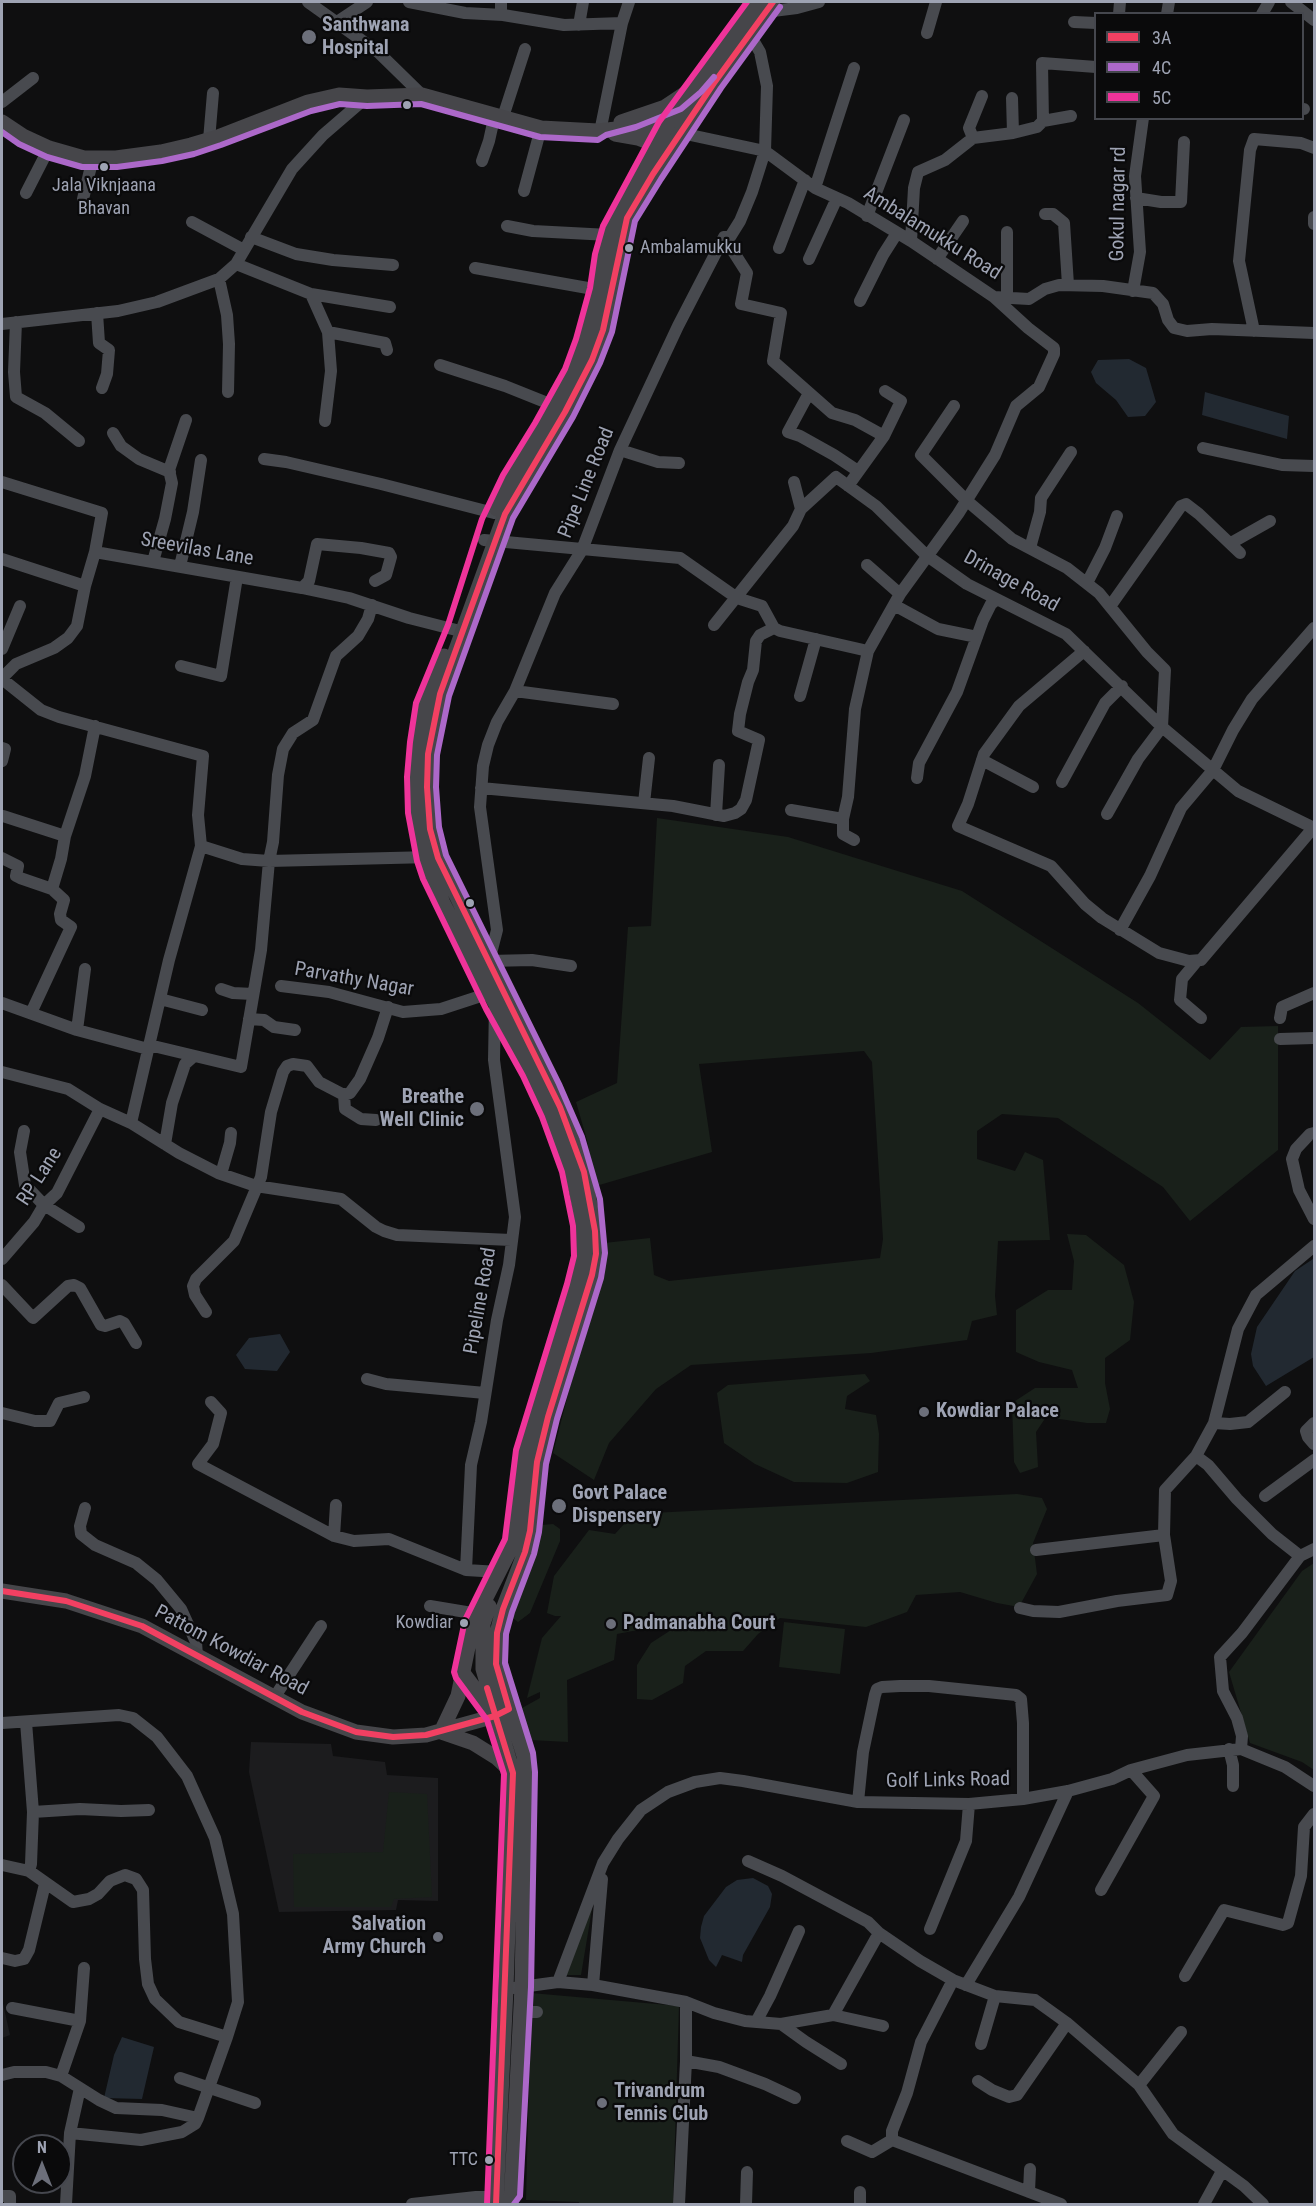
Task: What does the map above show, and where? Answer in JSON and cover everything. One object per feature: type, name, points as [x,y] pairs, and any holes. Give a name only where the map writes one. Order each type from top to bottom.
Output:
[{"type":"main road","points":[[489,541],[565,412],[591,360],[603,330],[627,219],[681,133],[750,34],[764,4]]},
{"type":"main road","points":[[441,1732],[453,1709],[463,1673],[469,1635],[514,1542],[525,1452],[583,1257],[582,1226],[577,1193],[566,1154],[483,965],[462,910],[431,857],[427,787],[428,754],[441,694],[489,541],[494,513],[573,373],[585,342],[599,290],[609,236],[622,207],[666,127],[695,86],[764,4]]},
{"type":"main road","points":[[599,129],[665,107],[695,86]]},
{"type":"main road","points":[[2,122],[23,136],[49,148],[84,158],[116,158],[161,152],[209,140],[308,102],[339,95],[367,97],[422,95],[541,128],[666,127]]},
{"type":"main road","points":[[599,129],[638,138],[656,145]]},
{"type":"main road","points":[[483,965],[498,1000],[560,1107],[574,1141],[591,1201],[596,1254],[592,1275],[548,1417],[537,1462],[530,1531],[525,1552],[503,1609],[497,1633],[496,1664],[513,1773],[506,1989],[504,2201]]},
{"type":"main road","points":[[499,1572],[483,1624],[483,1670],[524,1756],[526,1772],[521,2012],[504,2201]]},
{"type":"main road","name":"Pattom Kowdiar Road","points":[[2,1591],[66,1601],[142,1626],[274,1698],[312,1716],[356,1732],[393,1737],[441,1732]]},
{"type":"main road","points":[[463,1673],[502,1712]]},
{"type":"main road","points":[[441,1732],[502,1712]]},
{"type":"main road","points":[[441,1732],[472,1743],[497,1758],[513,1773]]},
{"type":"street","points":[[308,2],[378,52],[422,95]]},
{"type":"street","points":[[337,22],[366,2]]},
{"type":"street","points":[[409,2],[465,13],[579,25],[622,24]]},
{"type":"street","points":[[501,2],[501,15]]},
{"type":"street","points":[[579,25],[583,2]]},
{"type":"street","points":[[599,129],[629,2]]},
{"type":"street","points":[[764,4],[797,8],[819,2]]},
{"type":"street","points":[[927,33],[936,2]]},
{"type":"street","points":[[1291,2],[1304,6],[1314,20]]},
{"type":"street","points":[[1074,22],[1094,23]]},
{"type":"street","name":"Pipe Line Road","points":[[483,965],[497,930],[480,807],[483,766],[488,745],[497,722],[515,691],[555,593],[582,550],[620,450],[678,326],[724,237],[730,237],[740,221],[752,192],[765,151],[767,86],[760,52],[750,34]]},
{"type":"street","points":[[482,161],[525,49]]},
{"type":"street","points":[[1043,121],[1042,63],[1094,67]]},
{"type":"street","points":[[815,188],[854,68]]},
{"type":"street","points":[[2,102],[33,78]]},
{"type":"street","points":[[209,140],[213,93]]},
{"type":"street","points":[[973,138],[969,128],[982,96]]},
{"type":"street","points":[[2,324],[97,313],[157,302],[219,279],[236,264],[292,169],[322,135],[367,97]]},
{"type":"street","points":[[1012,98],[1013,133]]},
{"type":"street","points":[[911,241],[914,188],[918,172],[945,160],[973,138],[1013,133],[1037,127],[1043,121],[1071,116]]},
{"type":"street","points":[[867,216],[904,120]]},
{"type":"street","name":"Gokul nagar rd","points":[[1133,291],[1140,252],[1135,176],[1143,120]]},
{"type":"street","name":"Ambalamukku Road","points":[[666,127],[681,133],[765,151],[815,188],[837,198],[911,241],[1001,298],[1029,299],[1045,289],[1068,285],[1103,286],[1153,293],[1163,304],[1168,320],[1174,328],[1187,331],[1212,329],[1314,333]]},
{"type":"street","points":[[524,191],[541,128]]},
{"type":"street","points":[[1254,331],[1239,261],[1250,150],[1254,139],[1301,143],[1314,148]]},
{"type":"street","points":[[1136,198],[1181,202],[1184,142]]},
{"type":"street","points":[[26,194],[49,148]]},
{"type":"street","points":[[83,199],[93,158]]},
{"type":"street","points":[[779,248],[804,180]]},
{"type":"street","points":[[809,259],[837,198]]},
{"type":"street","points":[[1045,214],[1053,214],[1064,223],[1068,285]]},
{"type":"street","points":[[1314,217],[1314,224]]},
{"type":"street","points":[[938,259],[963,221]]},
{"type":"street","points":[[192,222],[244,250]]},
{"type":"street","points":[[507,226],[532,231],[580,232],[609,236]]},
{"type":"street","points":[[854,840],[843,834],[843,819],[848,797],[855,709],[868,651],[926,555],[995,455],[1016,406],[1039,387],[1054,354],[1054,348],[1028,328],[1001,298],[1007,232]]},
{"type":"street","points":[[860,301],[897,233]]},
{"type":"street","points":[[250,237],[296,254],[393,265]]},
{"type":"street","points":[[724,237],[747,273],[741,304],[782,313],[773,361],[832,413],[855,420],[884,436]]},
{"type":"street","points":[[236,264],[311,294],[390,308]]},
{"type":"street","points":[[475,268],[599,290]]},
{"type":"street","points":[[219,279],[227,315],[228,392]]},
{"type":"street","points":[[311,294],[328,332],[331,371],[325,421]]},
{"type":"street","points":[[97,313],[99,343],[109,350],[107,374],[102,388]]},
{"type":"street","points":[[16,322],[16,397],[45,413],[79,441]]},
{"type":"street","points":[[328,332],[385,343],[387,350]]},
{"type":"street","points":[[440,365],[505,386],[555,406]]},
{"type":"street","points":[[848,486],[884,436],[901,401],[885,391]]},
{"type":"street","points":[[809,393],[788,432],[800,436],[858,471]]},
{"type":"street","points":[[954,406],[921,455],[966,500],[1012,538],[1067,568],[1087,583],[1111,605],[1147,652],[1165,670],[1162,727],[1138,759],[1107,814]]},
{"type":"street","points":[[150,561],[154,558],[165,519],[172,483],[170,472],[186,420]]},
{"type":"street","points":[[113,434],[121,446],[139,459],[170,472]]},
{"type":"street","points":[[1203,448],[1282,465],[1314,466]]},
{"type":"street","points":[[620,450],[658,462],[679,462]]},
{"type":"street","points":[[1030,548],[1040,512],[1041,498],[1071,452]]},
{"type":"street","points":[[264,459],[381,484],[494,513]]},
{"type":"street","points":[[180,566],[193,512],[201,460]]},
{"type":"street","name":"Drinage Road","points":[[801,509],[836,477],[876,506],[926,555],[967,584],[1066,634],[1162,727],[1238,791],[1314,827]]},
{"type":"street","points":[[2,482],[102,513],[77,626],[68,638],[54,648],[16,664],[2,678],[41,710],[59,717],[203,756],[198,815],[201,846],[160,999],[131,1123]]},
{"type":"street","points":[[714,626],[793,526],[801,509],[795,482]]},
{"type":"street","points":[[1111,605],[1180,506],[1186,504],[1193,509],[1240,553]]},
{"type":"street","points":[[1087,583],[1105,548],[1117,516]]},
{"type":"street","points":[[1231,543],[1270,521]]},
{"type":"street","points":[[489,541],[657,554],[680,558],[736,598],[762,606],[774,628],[780,631],[868,651]]},
{"type":"street","points":[[302,588],[309,581],[316,544],[389,553],[391,557],[386,575],[375,582]]},
{"type":"street","name":"Sreevilas Lane","points":[[95,552],[302,588],[460,630]]},
{"type":"street","points":[[2,559],[85,586]]},
{"type":"street","points":[[867,565],[897,600],[938,629],[977,637]]},
{"type":"street","points":[[181,666],[221,676],[237,577]]},
{"type":"street","points":[[917,778],[920,763],[957,692],[977,637],[991,604],[996,600]]},
{"type":"street","points":[[2,1003],[77,1030],[240,1067],[261,950],[278,775],[284,750],[293,733],[313,720],[336,656],[358,636],[368,619],[372,605]]},
{"type":"street","points":[[16,664],[2,649],[20,606]]},
{"type":"street","points":[[481,788],[673,806],[724,816],[735,813],[741,809],[746,800],[759,740],[738,731],[740,714],[753,670],[756,641],[760,635],[774,628]]},
{"type":"street","points":[[1120,930],[1150,876],[1181,808],[1214,770],[1233,730],[1252,699],[1314,628]]},
{"type":"street","points":[[800,696],[816,639]]},
{"type":"street","points":[[1084,651],[1018,705],[984,754],[968,804],[958,826],[1051,866],[1085,904],[1102,918],[1159,953],[1182,961],[1201,960],[1314,827]]},
{"type":"street","points":[[1062,782],[1105,703],[1122,686]]},
{"type":"street","points":[[515,691],[613,704]]},
{"type":"street","points":[[52,889],[65,836],[85,776],[95,726]]},
{"type":"street","points":[[2,748],[5,749],[2,761]]},
{"type":"street","points":[[644,803],[649,758]]},
{"type":"street","points":[[982,760],[1033,787]]},
{"type":"street","points":[[716,815],[720,765]]},
{"type":"street","points":[[791,810],[843,819]]},
{"type":"street","points":[[3,816],[65,836]]},
{"type":"street","points":[[201,846],[242,859],[269,861],[431,857]]},
{"type":"street","points":[[2,858],[18,866],[16,876],[52,889],[64,900],[60,914],[61,920],[71,927],[31,1013]]},
{"type":"street","points":[[483,965],[532,960],[571,966]]},
{"type":"street","points":[[1197,961],[1182,979],[1180,1000],[1202,1018]]},
{"type":"street","points":[[77,1030],[85,969]]},
{"type":"street","name":"Parvathy Nagar","points":[[281,986],[329,993],[403,1012],[419,1012],[498,1000]]},
{"type":"street","points":[[221,989],[233,993],[253,994]]},
{"type":"street","points":[[1280,1018],[1282,1007],[1314,993]]},
{"type":"street","points":[[160,999],[202,1010]]},
{"type":"street","name":"Pipeline Road","points":[[466,1570],[471,1465],[509,1265],[515,1216],[494,1060],[498,1000]]},
{"type":"street","points":[[206,1311],[195,1294],[193,1286],[196,1279],[234,1241],[263,1170],[271,1112],[283,1072],[287,1066],[293,1064],[307,1066],[319,1082],[344,1095],[350,1093],[360,1079],[378,1038],[388,1007]]},
{"type":"street","points":[[249,1019],[264,1020],[274,1027],[296,1030]]},
{"type":"street","points":[[1280,1039],[1314,1038]]},
{"type":"street","points":[[165,1144],[172,1103],[185,1064],[194,1056]]},
{"type":"street","points":[[2,1072],[68,1089],[100,1109],[131,1123],[221,1174],[256,1186],[341,1199],[376,1227],[397,1235],[511,1240]]},
{"type":"street","points":[[344,1095],[345,1109],[361,1119],[376,1120]]},
{"type":"street","name":"RP Lane","points":[[2,1259],[34,1222],[44,1205],[57,1193],[100,1109]]},
{"type":"street","points":[[24,1131],[20,1152],[25,1185],[44,1205],[79,1227]]},
{"type":"street","points":[[221,1174],[231,1133]]},
{"type":"street","points":[[1314,1133],[1310,1134],[1296,1149],[1292,1160],[1299,1190],[1314,1220]]},
{"type":"street","points":[[1020,1608],[1059,1612],[1117,1601],[1167,1595],[1171,1581],[1164,1535],[1165,1490],[1196,1456],[1214,1423],[1238,1329],[1256,1295],[1314,1246]]},
{"type":"street","points":[[2,1285],[33,1318],[68,1286],[74,1285],[80,1288],[101,1325],[105,1326],[120,1321],[124,1323],[136,1343]]},
{"type":"street","points":[[367,1380],[386,1384],[485,1393]]},
{"type":"street","points":[[1214,1423],[1248,1422],[1286,1392]]},
{"type":"street","points":[[2,1413],[34,1421],[50,1421],[59,1404],[84,1397]]},
{"type":"street","points":[[211,1402],[221,1413],[213,1444],[198,1464],[334,1536],[354,1541],[389,1539],[466,1570],[499,1572]]},
{"type":"street","points":[[1314,1423],[1306,1431],[1314,1444]]},
{"type":"street","points":[[1196,1456],[1208,1465],[1237,1499],[1272,1534],[1300,1556]]},
{"type":"street","points":[[1265,1496],[1314,1460]]},
{"type":"street","points":[[334,1536],[336,1505]]},
{"type":"street","points":[[85,1508],[80,1526],[81,1534],[95,1545],[136,1563],[157,1580],[181,1609],[196,1642],[197,1656]]},
{"type":"street","points":[[1036,1550],[1164,1535]]},
{"type":"street","points":[[1233,1786],[1234,1749],[1242,1736],[1237,1718],[1223,1691],[1220,1657],[1242,1633],[1300,1556],[1314,1549]]},
{"type":"street","points":[[430,1606],[478,1614]]},
{"type":"street","points":[[274,1698],[321,1626]]},
{"type":"street","points":[[858,1802],[864,1752],[877,1689],[929,1686],[1016,1695],[1021,1699],[1023,1799]]},
{"type":"street","points":[[2,1724],[119,1715],[133,1719],[157,1737],[187,1776],[215,1838],[234,1914],[237,2002],[228,2037],[195,2124],[182,2132],[141,2140],[70,2133]]},
{"type":"street","points":[[26,1722],[33,1812],[29,1871]]},
{"type":"street","points":[[1234,1749],[1285,1767],[1314,1786]]},
{"type":"street","name":"Golf Links Road","points":[[558,1982],[603,1863],[618,1839],[641,1810],[668,1792],[695,1782],[720,1778],[858,1802],[969,1804],[1023,1799],[1068,1791],[1112,1779],[1131,1770],[1187,1755],[1234,1749]]},
{"type":"street","points":[[1101,1890],[1154,1796],[1131,1770]]},
{"type":"street","points":[[966,1985],[1019,1897],[1068,1791]]},
{"type":"street","points":[[930,1929],[966,1841],[969,1804]]},
{"type":"street","points":[[33,1812],[80,1809],[149,1810]]},
{"type":"street","points":[[1185,1976],[1224,1911],[1283,1925],[1288,1923],[1301,1876],[1304,1827],[1314,1814]]},
{"type":"street","points":[[748,1861],[868,1922],[879,1933],[920,1961],[953,1980],[995,1996],[1035,2000],[1067,2023],[1139,2085],[1173,2134],[1244,2186],[1263,2205]]},
{"type":"street","points":[[593,1985],[603,1863]]},
{"type":"street","points":[[2,1865],[29,1871],[73,1902],[90,1899],[110,1881],[125,1875],[136,1879],[143,1890],[145,1959],[148,1984],[155,1999],[179,2022],[228,2037]]},
{"type":"street","points":[[2,1958],[15,1961],[24,1959],[29,1950],[45,1884]]},
{"type":"street","points":[[756,2022],[799,1931]]},
{"type":"street","points":[[833,2015],[879,1933]]},
{"type":"street","points":[[61,2076],[80,2021],[84,1968]]},
{"type":"street","points":[[892,2140],[892,2131],[907,2093],[921,2042],[953,1980]]},
{"type":"street","points":[[506,1989],[558,1982],[593,1985],[686,2002],[714,2013],[756,2022],[781,2024],[833,2015],[883,2026]]},
{"type":"street","points":[[981,2044],[995,1996]]},
{"type":"street","points":[[679,2205],[686,2061],[686,2002]]},
{"type":"street","points":[[12,2008],[80,2021]]},
{"type":"street","points":[[521,2012],[537,2012]]},
{"type":"street","points":[[978,2081],[1009,2097],[1017,2095],[1067,2023]]},
{"type":"street","points":[[781,2024],[842,2064]]},
{"type":"street","points":[[1139,2085],[1181,2032]]},
{"type":"street","points":[[686,2061],[719,2067],[795,2098]]},
{"type":"street","points":[[2,2075],[14,2072],[46,2072],[61,2076],[116,2108],[162,2110],[198,2118]]},
{"type":"street","points":[[180,2078],[255,2103]]},
{"type":"street","points":[[66,2205],[70,2133],[80,2088]]},
{"type":"street","points":[[847,2141],[872,2152],[892,2140]]},
{"type":"street","points":[[892,2140],[1061,2205]]},
{"type":"street","points":[[1029,2192],[1030,2169]]},
{"type":"street","points":[[1204,2205],[1222,2171]]},
{"type":"street","points":[[746,2205],[747,2172]]},
{"type":"street","points":[[2,2196],[10,2196],[10,2205]]},
{"type":"street","points":[[412,2205],[476,2197],[504,2201]]},
{"type":"shaded area","points":[[1129,359],[1146,368],[1156,402],[1145,416],[1128,417],[1116,400],[1096,383],[1091,372],[1098,360]]},
{"type":"shaded area","points":[[1205,392],[1289,416],[1287,439],[1202,415]]},
{"type":"shaded area","points":[[657,818],[788,837],[962,891],[1138,1003],[1210,1060],[1241,1027],[1278,1026],[1278,1150],[1190,1221],[1163,1187],[1058,1118],[1002,1114],[977,1131],[977,1159],[1015,1171],[1025,1152],[1043,1160],[1050,1240],[998,1241],[995,1296],[997,1315],[972,1321],[967,1340],[871,1353],[691,1365],[656,1389],[609,1443],[594,1480],[553,1453],[573,1375],[605,1274],[604,1243],[650,1238],[654,1275],[669,1281],[880,1258],[883,1239],[872,1062],[864,1051],[699,1064],[712,1152],[596,1186],[587,1140],[576,1102],[617,1083],[628,927],[651,926]]},
{"type":"shaded area","points":[[1067,1234],[1086,1235],[1124,1265],[1134,1302],[1130,1340],[1105,1358],[1105,1383],[1110,1409],[1106,1423],[1087,1423],[1046,1417],[1036,1432],[1038,1467],[1020,1473],[1014,1462],[1012,1403],[1035,1388],[1078,1388],[1072,1370],[1039,1362],[1016,1352],[1016,1310],[1048,1290],[1072,1290],[1074,1261]]},
{"type":"shaded area","points":[[1313,1259],[1314,1357],[1266,1386],[1253,1366],[1251,1354],[1257,1327],[1295,1271]]},
{"type":"shaded area","points":[[280,1334],[290,1352],[277,1371],[245,1369],[236,1355],[249,1338]]},
{"type":"shaded area","points":[[865,1374],[870,1381],[847,1396],[845,1409],[876,1415],[879,1434],[878,1472],[847,1483],[794,1482],[755,1464],[724,1443],[717,1393],[728,1385]]},
{"type":"shaded area","points":[[1017,1494],[1042,1498],[1047,1509],[1033,1543],[1037,1574],[1019,1607],[960,1592],[916,1595],[907,1612],[866,1627],[780,1618],[758,1634],[743,1651],[706,1651],[685,1666],[683,1683],[652,1700],[637,1699],[637,1665],[651,1643],[685,1621],[617,1634],[614,1660],[567,1680],[568,1742],[531,1740],[523,1719],[522,1708],[540,1698],[540,1692],[527,1698],[542,1638],[561,1616],[547,1613],[554,1576],[589,1530],[615,1534],[633,1514]]},
{"type":"shaded area","points":[[553,1524],[560,1529],[560,1541],[530,1613],[518,1622],[510,1616],[512,1605],[542,1525]]},
{"type":"shaded area","points":[[1314,1563],[1314,1770],[1302,1762],[1250,1743],[1229,1672],[1302,1571]]},
{"type":"shaded area","points":[[784,1622],[845,1629],[840,1674],[779,1667]]},
{"type":"shaded area","points":[[251,1742],[331,1744],[333,1756],[385,1762],[387,1775],[438,1778],[438,1901],[398,1900],[396,1910],[279,1912],[249,1772]]},
{"type":"shaded area","points":[[389,1792],[427,1794],[432,1897],[394,1899],[391,1907],[294,1907],[293,1854],[383,1852]]},
{"type":"shaded area","points":[[753,1878],[768,1886],[772,1894],[770,1907],[743,1955],[742,1962],[722,1955],[716,1967],[709,1960],[700,1938],[704,1916],[726,1887],[737,1880]]},
{"type":"shaded area","points":[[593,1903],[581,1975],[566,1975]]},
{"type":"shaded area","name":"Trivandrum Tennis Club","points":[[531,1993],[679,2006],[673,2204],[579,2204],[579,2202],[526,2200]]},
{"type":"shaded area","points":[[2,1999],[10,2035],[2,2038]]},
{"type":"shaded area","points":[[122,2037],[154,2047],[142,2099],[104,2098],[114,2055]]},
{"type":"transit line","name":"5C","points":[[487,2204],[504,1774],[487,1720],[454,1672],[465,1620],[505,1539],[516,1450],[567,1284],[574,1256],[573,1226],[562,1172],[542,1117],[423,879],[417,861],[408,813],[407,777],[410,742],[416,703],[448,625],[482,519],[503,475],[565,369],[590,288],[595,254],[603,226],[659,122],[747,2]]},
{"type":"transit line","name":"3A","points":[[2,1591],[66,1601],[142,1626],[302,1712],[356,1732],[393,1737],[426,1735],[495,1716],[509,1709],[496,1664],[497,1633],[503,1609],[525,1552],[530,1531],[537,1462],[548,1417],[592,1275],[596,1254],[595,1231],[584,1172],[560,1107],[438,858],[430,829],[427,787],[428,754],[440,694],[505,514],[565,412],[592,360],[603,330],[627,218],[653,174],[714,83],[773,2]]},
{"type":"transit line","name":"4C","points":[[514,2204],[520,2196],[531,1987],[535,1772],[533,1753],[505,1663],[506,1634],[534,1554],[539,1532],[546,1464],[557,1419],[601,1278],[605,1253],[600,1199],[582,1137],[559,1084],[446,855],[439,827],[436,787],[437,755],[449,696],[513,518],[573,417],[600,363],[612,332],[635,221],[721,88],[780,7]]},
{"type":"transit line","name":"4C","points":[[2,132],[19,144],[47,157],[82,167],[117,167],[194,154],[311,111],[340,104],[367,106],[421,104],[540,137],[598,140],[606,135],[636,127],[681,109],[714,77]]},
{"type":"transit line","name":"3A","points":[[487,1688],[513,1773],[496,2204]]},
{"type":"place","name":"Santhwana Hospital","points":[[309,37]]},
{"type":"place","name":"Jala Viknjaana Bhavan","points":[[104,167]]},
{"type":"place","name":"Ambalamukku","points":[[629,248]]},
{"type":"place","name":"Breathe Well Clinic","points":[[477,1109]]},
{"type":"place","name":"Kowdiar Palace","points":[[924,1412]]},
{"type":"place","name":"Govt Palace Dispensery","points":[[559,1506]]},
{"type":"place","name":"Kowdiar","points":[[464,1623]]},
{"type":"place","name":"Padmanabha Court","points":[[611,1624]]},
{"type":"place","name":"Salvation Army Church","points":[[438,1937]]},
{"type":"place","name":"Trivandrum Tennis Club","points":[[602,2103]]},
{"type":"place","name":"TTC","points":[[489,2160]]}]
